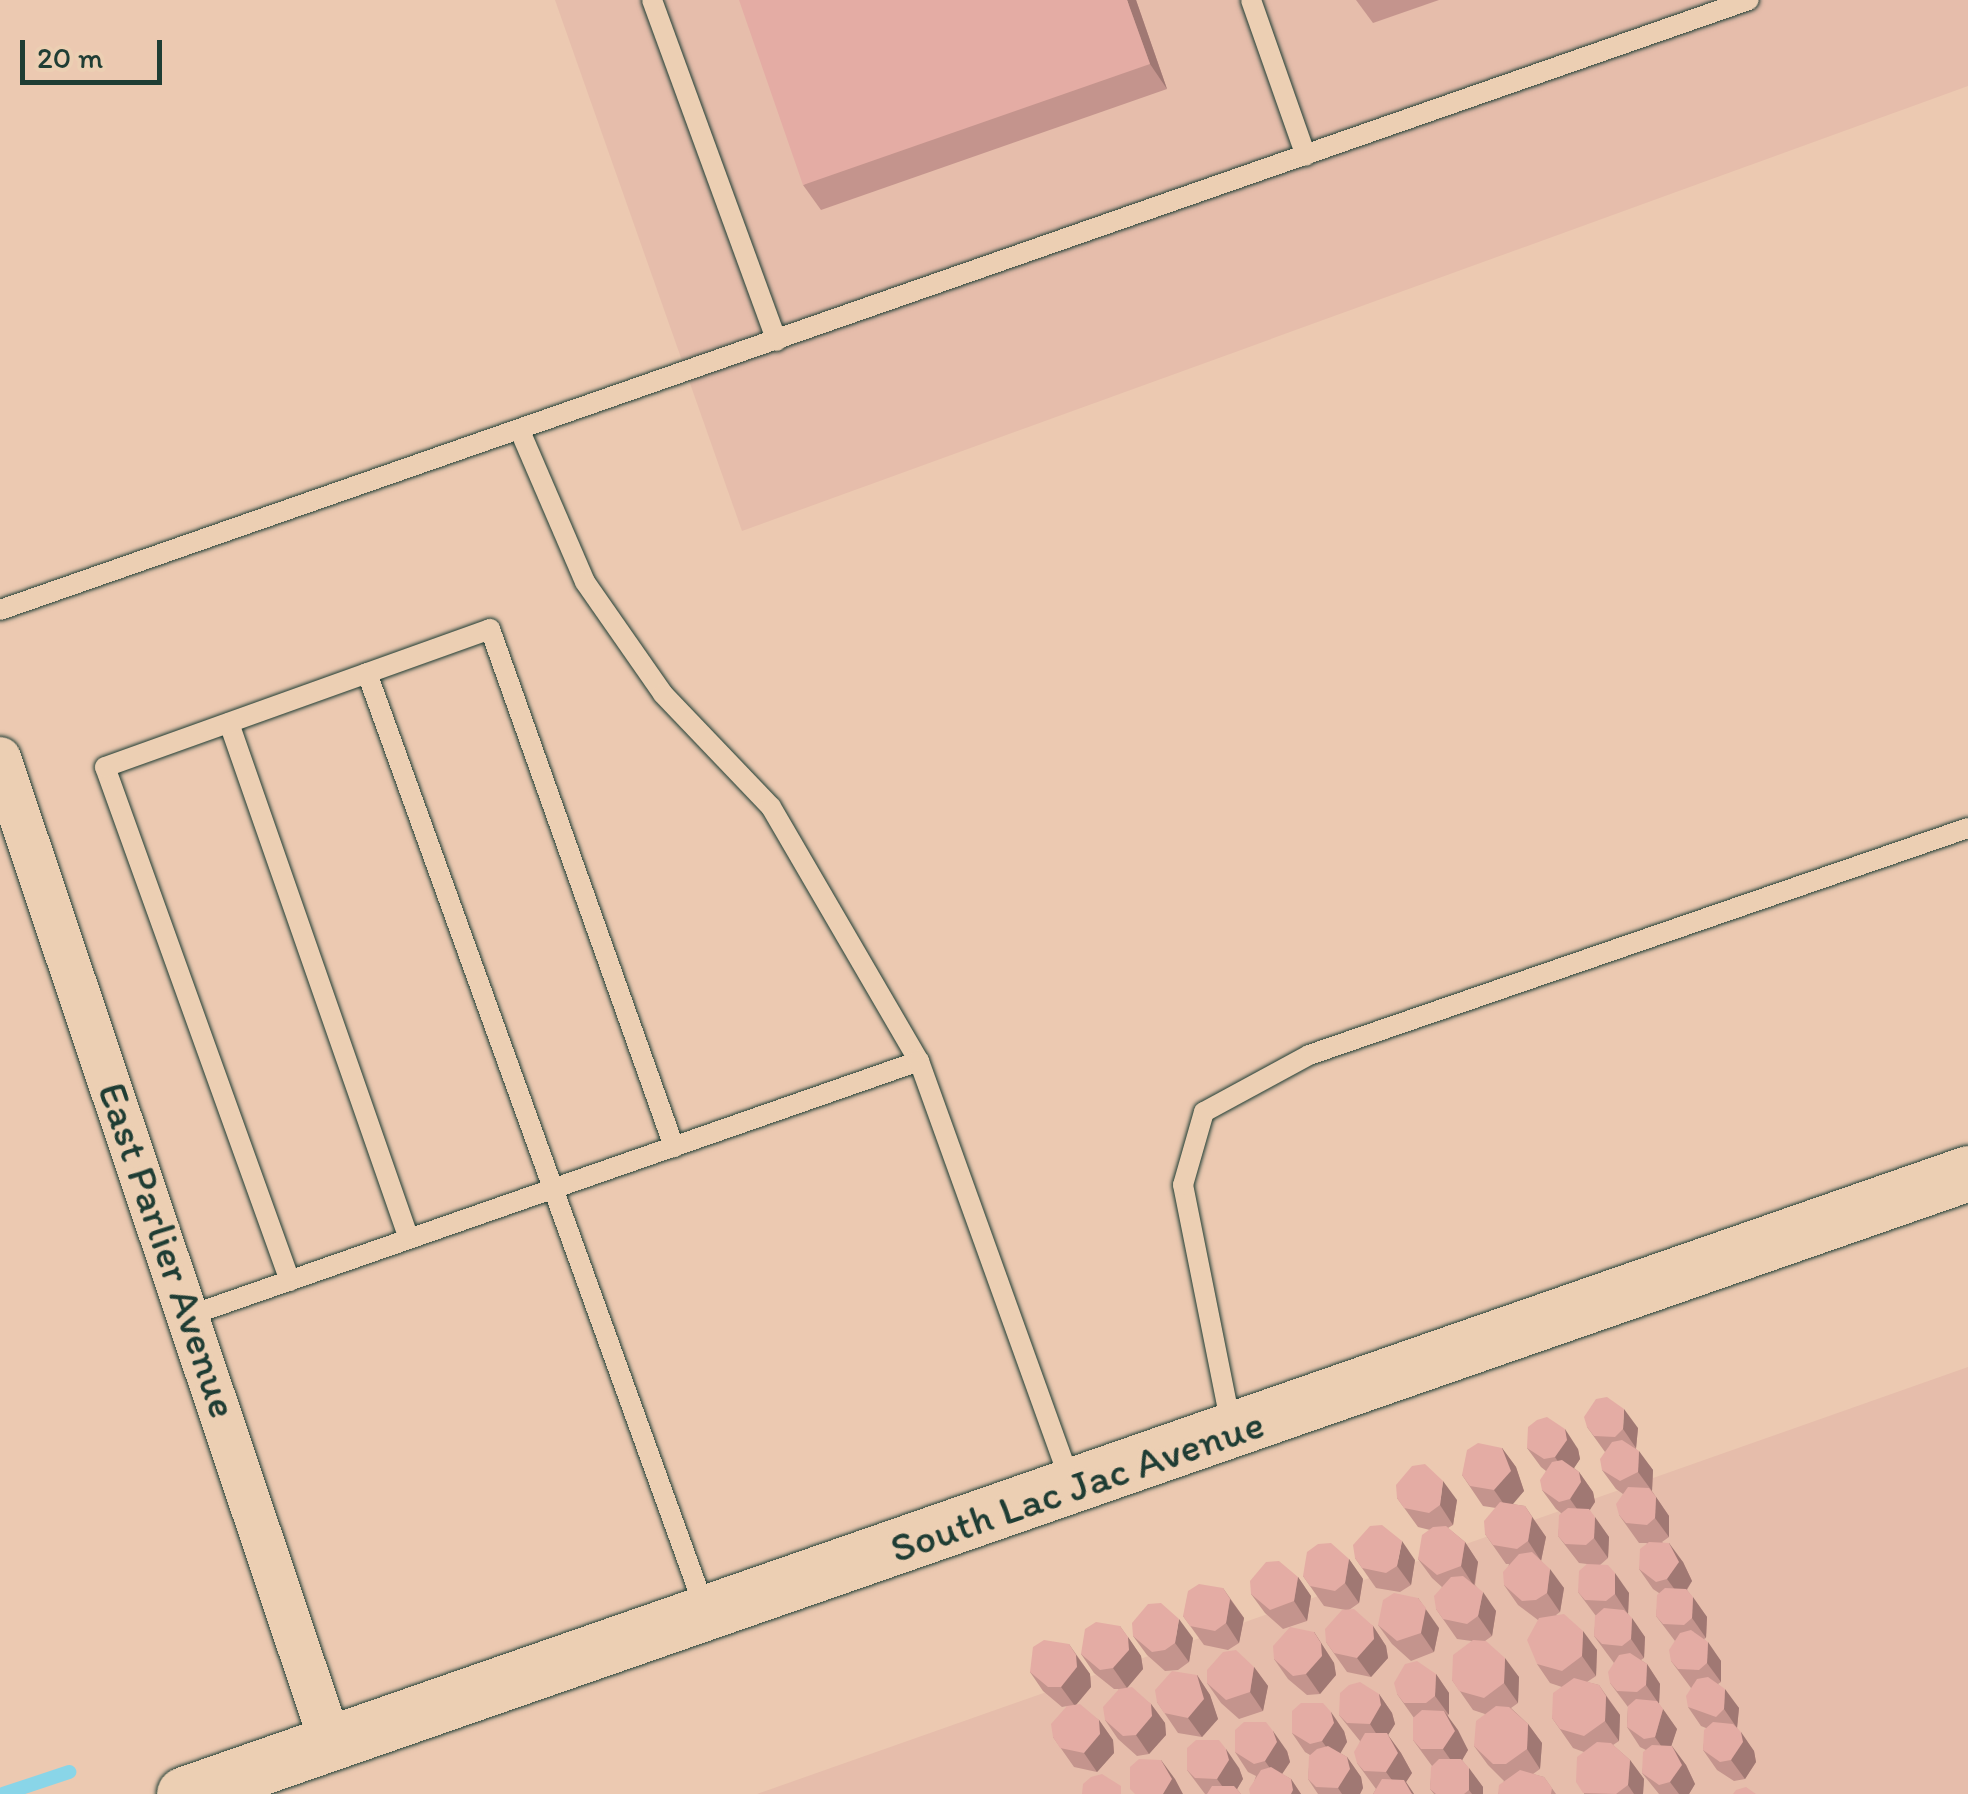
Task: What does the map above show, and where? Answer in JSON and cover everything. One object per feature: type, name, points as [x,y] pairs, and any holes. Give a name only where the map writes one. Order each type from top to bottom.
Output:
[{"type":"street","name":"East Parlier Avenue","points":[[0,758],[191,1315],[330,1744]]},
{"type":"street","name":"South Lac Jac Avenue","points":[[202,1791],[1968,1173]]},
{"type":"lane","points":[[652,0],[777,342]]},
{"type":"lane","points":[[1252,0],[1306,156]]},
{"type":"lane","points":[[0,610],[1749,0]]},
{"type":"lane","points":[[520,431],[585,582],[664,694],[771,807],[920,1061],[1072,1488]]},
{"type":"lane","points":[[290,1281],[105,767],[490,629],[674,1147]]},
{"type":"lane","points":[[367,673],[707,1614]]},
{"type":"lane","points":[[229,722],[409,1239]]},
{"type":"lane","points":[[1232,1432],[1183,1184],[1204,1112],[1309,1055],[1968,828]]},
{"type":"lane","points":[[191,1315],[920,1061]]},
{"type":"shaded area","points":[[555,0],[1968,0],[1968,86],[742,531]]},
{"type":"shaded area","points":[[1968,1367],[1968,1794],[757,1794]]},
{"type":"building","points":[[739,0],[1127,0],[1150,64],[803,185]]},
{"type":"building","points":[[1607,1397],[1624,1409],[1623,1429],[1615,1437],[1594,1436],[1584,1417],[1596,1399]]},
{"type":"building","points":[[1547,1417],[1565,1429],[1567,1440],[1555,1457],[1544,1459],[1527,1448],[1528,1427]]},
{"type":"building","points":[[1622,1440],[1639,1451],[1638,1472],[1620,1481],[1602,1470],[1600,1459],[1612,1442]]},
{"type":"building","points":[[1478,1443],[1502,1448],[1511,1471],[1494,1490],[1470,1486],[1462,1475],[1467,1450]]},
{"type":"building","points":[[1562,1460],[1579,1472],[1581,1482],[1570,1499],[1559,1502],[1542,1490],[1540,1480],[1552,1462]]},
{"type":"building","points":[[1425,1464],[1443,1481],[1440,1505],[1429,1513],[1404,1508],[1397,1498],[1396,1485],[1412,1466]]},
{"type":"building","points":[[1628,1487],[1649,1488],[1656,1497],[1655,1518],[1647,1525],[1626,1523],[1619,1515],[1616,1504]]},
{"type":"building","points":[[1500,1502],[1525,1506],[1532,1517],[1528,1541],[1517,1549],[1493,1545],[1485,1534],[1484,1521]]},
{"type":"building","points":[[1568,1508],[1589,1509],[1595,1517],[1594,1538],[1586,1545],[1565,1544],[1558,1536],[1559,1515]]},
{"type":"building","points":[[1382,1525],[1402,1541],[1397,1566],[1386,1573],[1362,1568],[1353,1545],[1370,1526]]},
{"type":"building","points":[[1446,1526],[1465,1542],[1461,1566],[1437,1575],[1418,1559],[1422,1535],[1433,1527]]},
{"type":"building","points":[[1649,1542],[1669,1543],[1679,1562],[1667,1579],[1656,1582],[1639,1569],[1640,1549]]},
{"type":"building","points":[[1331,1543],[1349,1559],[1345,1583],[1335,1591],[1310,1586],[1303,1576],[1307,1552],[1318,1544]]},
{"type":"building","points":[[1532,1552],[1550,1569],[1547,1593],[1536,1600],[1522,1601],[1504,1585],[1503,1572],[1519,1554]]},
{"type":"building","points":[[1279,1561],[1298,1577],[1294,1601],[1270,1610],[1251,1594],[1250,1581],[1266,1562]]},
{"type":"building","points":[[1587,1564],[1608,1565],[1615,1573],[1615,1594],[1606,1601],[1585,1600],[1578,1592],[1579,1571]]},
{"type":"building","points":[[1463,1576],[1483,1592],[1478,1616],[1467,1624],[1443,1619],[1434,1596],[1451,1577]]},
{"type":"building","points":[[1199,1584],[1223,1588],[1230,1599],[1226,1623],[1215,1631],[1190,1626],[1183,1616],[1188,1591]]},
{"type":"building","points":[[1665,1588],[1686,1589],[1693,1597],[1692,1618],[1684,1625],[1663,1624],[1656,1616],[1657,1595]]},
{"type":"building","points":[[1394,1593],[1418,1598],[1426,1608],[1421,1633],[1397,1641],[1378,1625],[1383,1600]]},
{"type":"building","points":[[1161,1603],[1179,1619],[1175,1643],[1152,1652],[1133,1636],[1132,1623],[1148,1604]]},
{"type":"building","points":[[1604,1608],[1624,1610],[1632,1618],[1631,1639],[1622,1646],[1602,1644],[1594,1636],[1595,1616]]},
{"type":"building","points":[[1354,1609],[1373,1626],[1374,1639],[1357,1658],[1334,1653],[1326,1642],[1325,1629],[1342,1610]]},
{"type":"building","points":[[1564,1614],[1583,1631],[1582,1656],[1562,1671],[1537,1664],[1527,1640],[1539,1618]]},
{"type":"building","points":[[1096,1622],[1120,1626],[1128,1637],[1129,1650],[1113,1668],[1100,1670],[1081,1654],[1085,1629]]},
{"type":"building","points":[[1290,1627],[1314,1632],[1321,1643],[1322,1656],[1306,1674],[1293,1676],[1274,1659],[1273,1646]]},
{"type":"building","points":[[1691,1630],[1708,1642],[1707,1663],[1699,1670],[1678,1669],[1669,1650],[1680,1633]]},
{"type":"building","points":[[1044,1640],[1069,1644],[1076,1655],[1077,1667],[1061,1687],[1048,1687],[1030,1672],[1033,1647]]},
{"type":"building","points":[[1473,1640],[1486,1641],[1505,1658],[1504,1683],[1484,1698],[1459,1691],[1452,1680],[1453,1655]]},
{"type":"building","points":[[1236,1650],[1254,1667],[1250,1692],[1226,1700],[1207,1683],[1207,1670],[1223,1652]]},
{"type":"building","points":[[1630,1653],[1647,1664],[1646,1685],[1637,1692],[1617,1691],[1608,1672],[1619,1655]]},
{"type":"building","points":[[1417,1661],[1436,1674],[1435,1696],[1426,1703],[1404,1703],[1394,1683],[1405,1664]]},
{"type":"building","points":[[1172,1671],[1197,1675],[1204,1699],[1188,1718],[1164,1713],[1157,1702],[1155,1690]]},
{"type":"building","points":[[1708,1677],[1725,1689],[1724,1709],[1716,1717],[1688,1707],[1686,1696],[1697,1679]]},
{"type":"building","points":[[1574,1678],[1599,1685],[1606,1696],[1605,1721],[1584,1736],[1560,1729],[1552,1718],[1553,1693]]},
{"type":"building","points":[[1360,1682],[1379,1694],[1381,1705],[1370,1724],[1347,1723],[1339,1715],[1340,1693]]},
{"type":"building","points":[[1132,1687],[1151,1704],[1152,1716],[1136,1735],[1123,1736],[1105,1720],[1103,1707],[1119,1689]]},
{"type":"building","points":[[1636,1699],[1657,1701],[1663,1709],[1655,1737],[1644,1739],[1627,1727],[1628,1706]]},
{"type":"building","points":[[1301,1703],[1323,1703],[1331,1712],[1334,1723],[1322,1741],[1310,1744],[1292,1733],[1292,1711]]},
{"type":"building","points":[[1080,1704],[1099,1720],[1100,1734],[1084,1753],[1060,1748],[1051,1724],[1067,1706]]},
{"type":"building","points":[[1496,1706],[1509,1707],[1528,1724],[1527,1749],[1506,1764],[1493,1764],[1474,1746],[1476,1721]]},
{"type":"building","points":[[1422,1710],[1444,1711],[1455,1731],[1443,1749],[1421,1749],[1413,1740],[1413,1718]]},
{"type":"building","points":[[1244,1722],[1266,1722],[1273,1731],[1277,1742],[1265,1761],[1254,1764],[1235,1752],[1235,1730]]},
{"type":"building","points":[[1713,1722],[1733,1724],[1741,1732],[1743,1742],[1731,1760],[1720,1762],[1703,1750],[1704,1730]]},
{"type":"building","points":[[1365,1733],[1387,1733],[1398,1753],[1386,1772],[1364,1771],[1357,1763],[1354,1752]]},
{"type":"building","points":[[1196,1740],[1219,1740],[1226,1749],[1229,1760],[1217,1779],[1195,1778],[1187,1770],[1187,1748]]},
{"type":"building","points":[[1597,1742],[1611,1743],[1630,1760],[1628,1785],[1616,1794],[1583,1793],[1576,1782],[1577,1757]]},
{"type":"building","points":[[1652,1745],[1672,1746],[1682,1765],[1670,1782],[1659,1785],[1642,1773],[1643,1752]]},
{"type":"building","points":[[1328,1746],[1347,1757],[1350,1769],[1338,1788],[1316,1787],[1308,1779],[1309,1756]]},
{"type":"building","points":[[1139,1759],[1161,1760],[1172,1779],[1163,1794],[1135,1794],[1130,1789],[1130,1767]]},
{"type":"building","points":[[1439,1759],[1461,1759],[1469,1768],[1469,1790],[1464,1794],[1436,1794],[1430,1789],[1431,1767]]},
{"type":"building","points":[[1271,1767],[1291,1779],[1291,1794],[1250,1794],[1261,1770]]},
{"type":"building","points":[[1520,1770],[1544,1777],[1552,1788],[1551,1794],[1498,1794],[1499,1785]]},
{"type":"building","points":[[1102,1774],[1121,1786],[1121,1794],[1082,1794],[1083,1784]]},
{"type":"building","points":[[1382,1779],[1404,1780],[1412,1794],[1373,1794]]},
{"type":"building","points":[[1212,1786],[1234,1786],[1241,1794],[1207,1794]]},
{"type":"building","points":[[1746,1787],[1756,1794],[1733,1794],[1736,1790]]},
{"type":"waterway","points":[[3,1794],[69,1772]]}]
